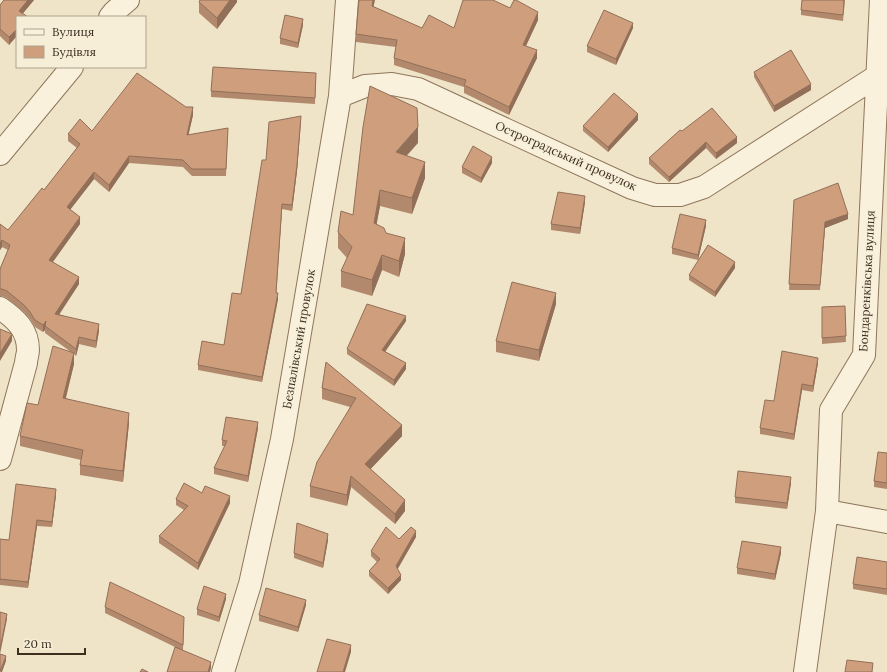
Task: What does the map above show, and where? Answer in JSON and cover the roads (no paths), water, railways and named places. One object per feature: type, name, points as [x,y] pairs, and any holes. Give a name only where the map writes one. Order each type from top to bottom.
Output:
[{"type":"street","points":[[111,16],[128,0]]},
{"type":"street","name":"Безпалівський провулок","points":[[223,672],[250,584],[282,439],[340,96],[347,0]]},
{"type":"street","name":"Бондаренківська вулиця","points":[[805,672],[827,511],[831,410],[864,355],[882,76],[881,0]]},
{"type":"street","points":[[0,154],[71,68]]},
{"type":"street","name":"Остроградський провулок","points":[[340,96],[365,86],[392,84],[418,89],[632,188],[656,195],[680,195],[704,187],[882,76]]},
{"type":"street","points":[[0,308],[12,316],[20,326],[26,337],[28,350],[26,363],[0,459]]},
{"type":"street","points":[[827,511],[887,522]]}]
